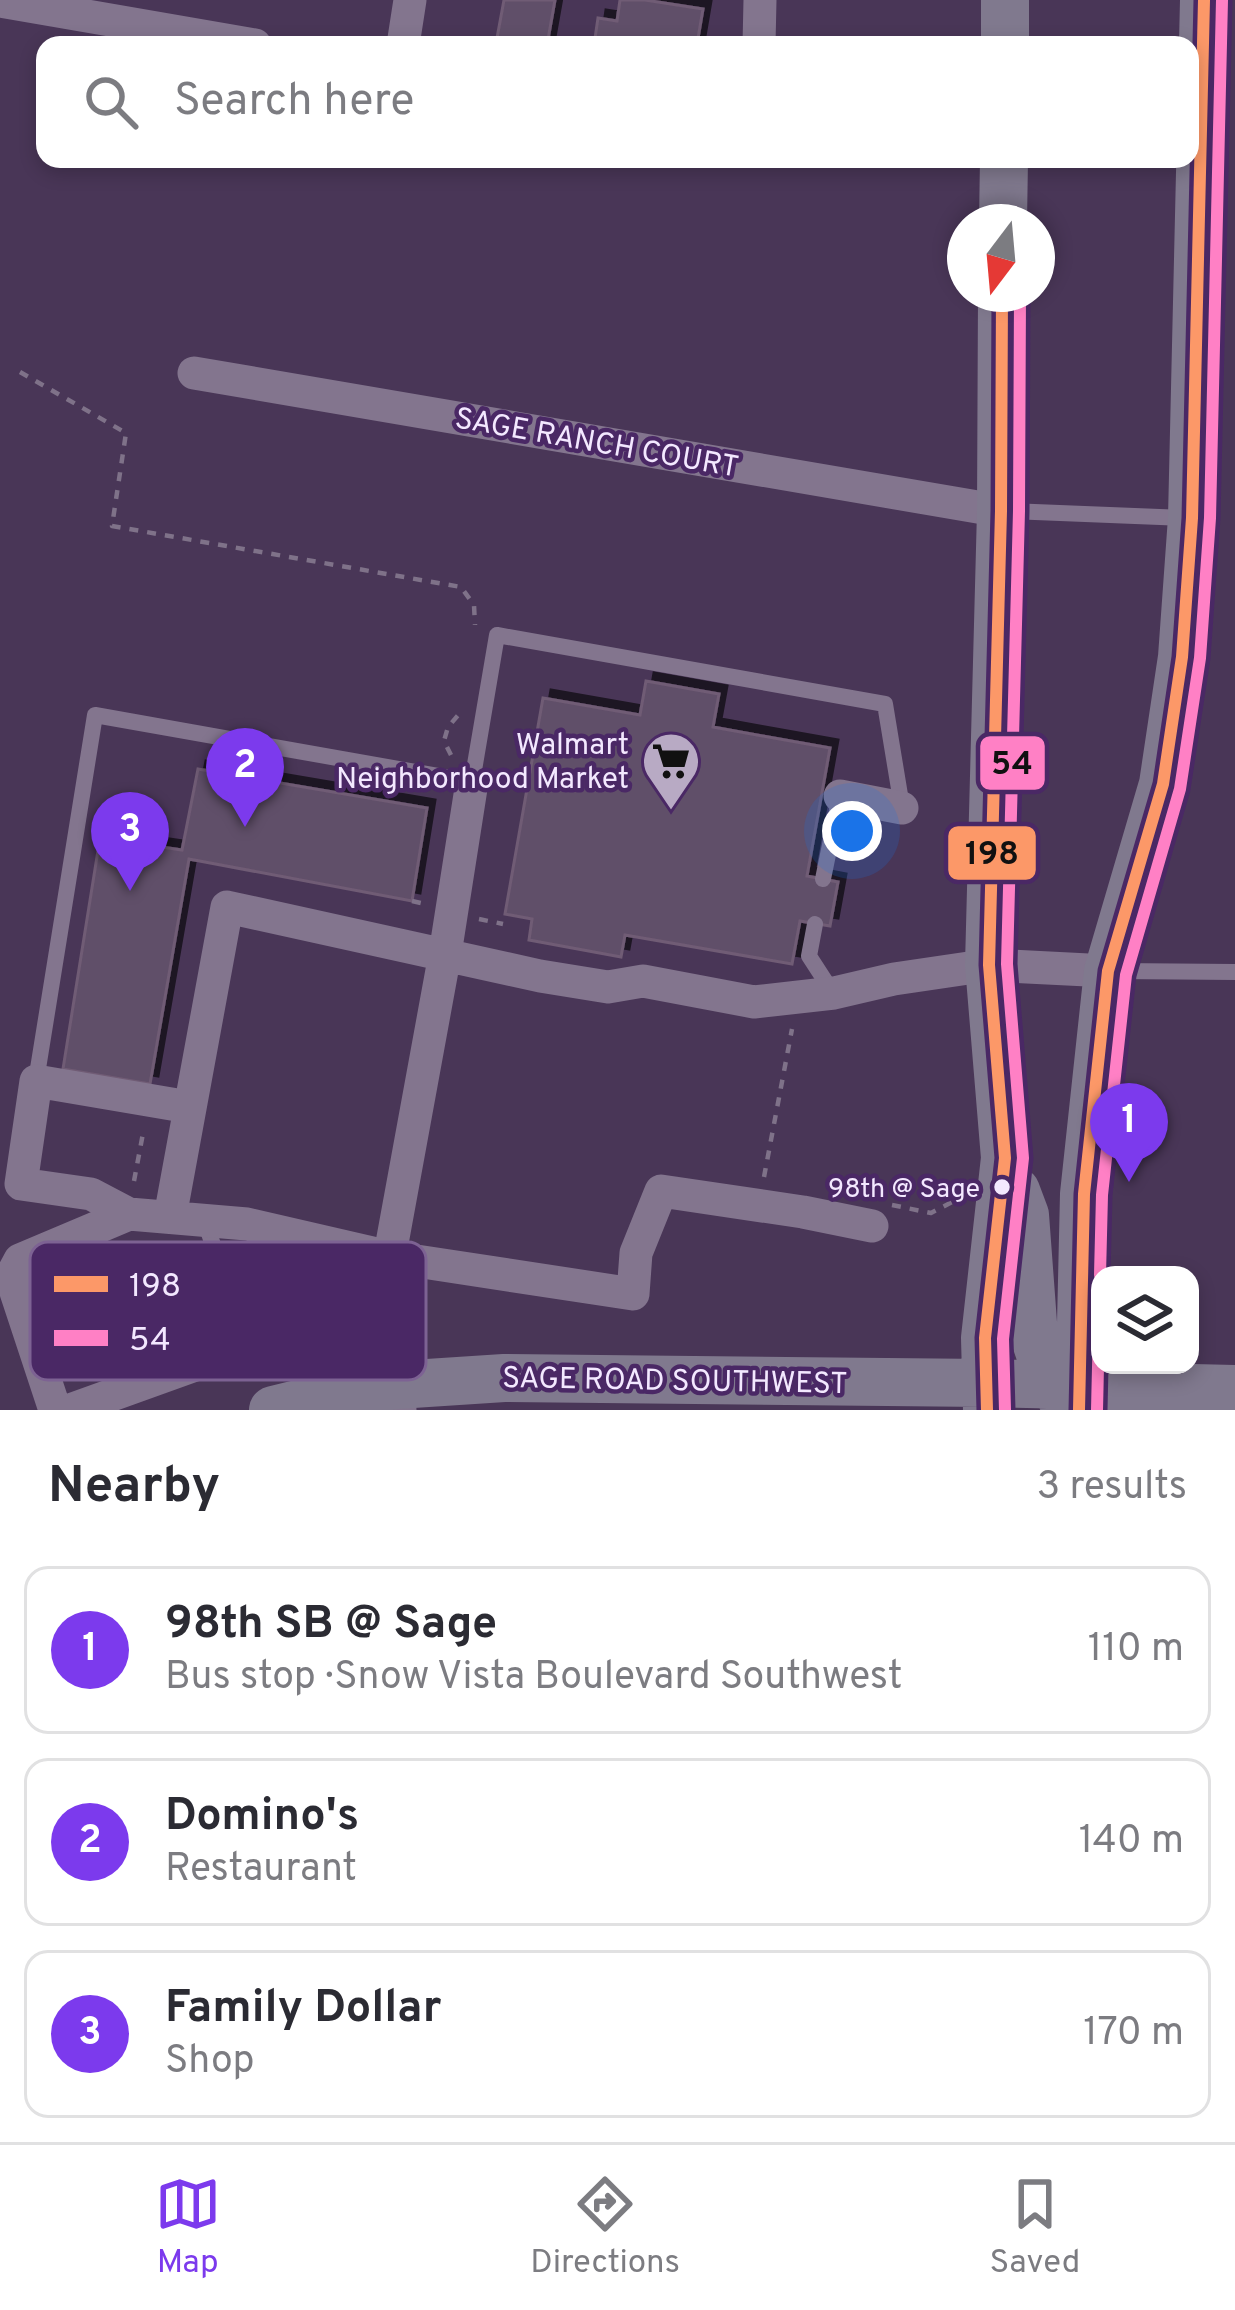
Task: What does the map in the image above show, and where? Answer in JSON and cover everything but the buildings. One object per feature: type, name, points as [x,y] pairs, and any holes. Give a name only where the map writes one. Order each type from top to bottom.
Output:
[{"type":"main road","points":[[1005,0],[1005,36]]},
{"type":"main road","points":[[1070,1398],[1084,1194],[1108,971],[1163,784],[1182,657],[1192,518],[1204,0]]},
{"type":"main road","points":[[1003,204],[1004,168]]},
{"type":"main road","points":[[992,1401],[985,1338],[1004,1158],[989,965],[1003,312]]},
{"type":"main road","points":[[1004,1158],[1025,1215],[1034,1336],[1070,1398]]},
{"type":"main road","name":"SAGE ROAD SOUTHWEST","points":[[273,1410],[338,1394],[398,1398],[460,1379],[568,1377],[992,1401],[1235,1389]]},
{"type":"street","points":[[404,36],[410,0]]},
{"type":"street","points":[[759,36],[760,0]]},
{"type":"street","points":[[0,1],[52,5],[209,36]]},
{"type":"street","name":"SAGE RANCH COURT","points":[[194,373],[1001,511]]},
{"type":"street","points":[[393,1242],[445,955],[461,768]]},
{"type":"street","points":[[840,796],[902,808]]},
{"type":"street","points":[[187,1218],[189,1107],[227,907],[540,976],[608,986],[643,981],[754,1002],[989,965],[1108,971]]},
{"type":"street","points":[[189,1107],[36,1081],[21,1184],[91,1194],[128,1214],[247,1224],[323,1242]]},
{"type":"street","points":[[426,1263],[633,1294],[636,1253],[662,1191],[782,1209],[874,1214]]},
{"type":"street","points":[[62,1242],[128,1214]]},
{"type":"street","points":[[304,1242],[306,1238]]},
{"type":"street","points":[[30,1256],[20,1260],[14,1271],[30,1334]]},
{"type":"street","points":[[45,1380],[55,1410]]},
{"type":"street","points":[[70,1410],[153,1380]]},
{"type":"lane","points":[[1001,511],[1192,518]]},
{"type":"lane","points":[[36,1081],[95,715],[461,768],[497,635],[885,704],[902,808]]},
{"type":"lane","points":[[824,879],[840,796]]},
{"type":"lane","points":[[815,924],[809,956],[834,993]]},
{"type":"lane","points":[[1108,971],[1235,972]]},
{"type":"lane","points":[[187,1218],[204,1242]]},
{"type":"path","points":[[20,372],[126,433],[112,526],[461,587],[474,605],[475,625]]},
{"type":"path","points":[[460,712],[444,741],[461,768]]},
{"type":"path","points":[[470,917],[502,924]]},
{"type":"path","points":[[763,1183],[794,1017],[789,998]]},
{"type":"path","points":[[874,1214],[931,1213],[965,1195]]},
{"type":"transit line","name":"198","points":[[1079,1410],[1084,1194],[1108,971],[1163,784],[1182,657],[1192,518],[1204,0]]},
{"type":"transit line","name":"54","points":[[1100,1266],[1102,1195],[1126,975],[1180,789],[1200,658],[1210,518],[1222,0]]},
{"type":"transit line","name":"198","points":[[987,1410],[985,1338],[1005,1158],[989,965],[1002,312]]},
{"type":"transit line","name":"54","points":[[1005,1410],[1003,1339],[1023,1158],[1007,964],[1020,312]]},
{"type":"transit line","name":"54","points":[[1097,1410],[1098,1374]]},
{"type":"place","name":"Walmart Neighborhood Market","points":[[671,812]]},
{"type":"place","name":"Domino's","points":[[245,827]]},
{"type":"place","name":"Family Dollar","points":[[130,891]]},
{"type":"place","name":"98th SB @ Sage","points":[[1129,1182]]},
{"type":"place","name":"98th @ Sage","points":[[1002,1187]]}]
